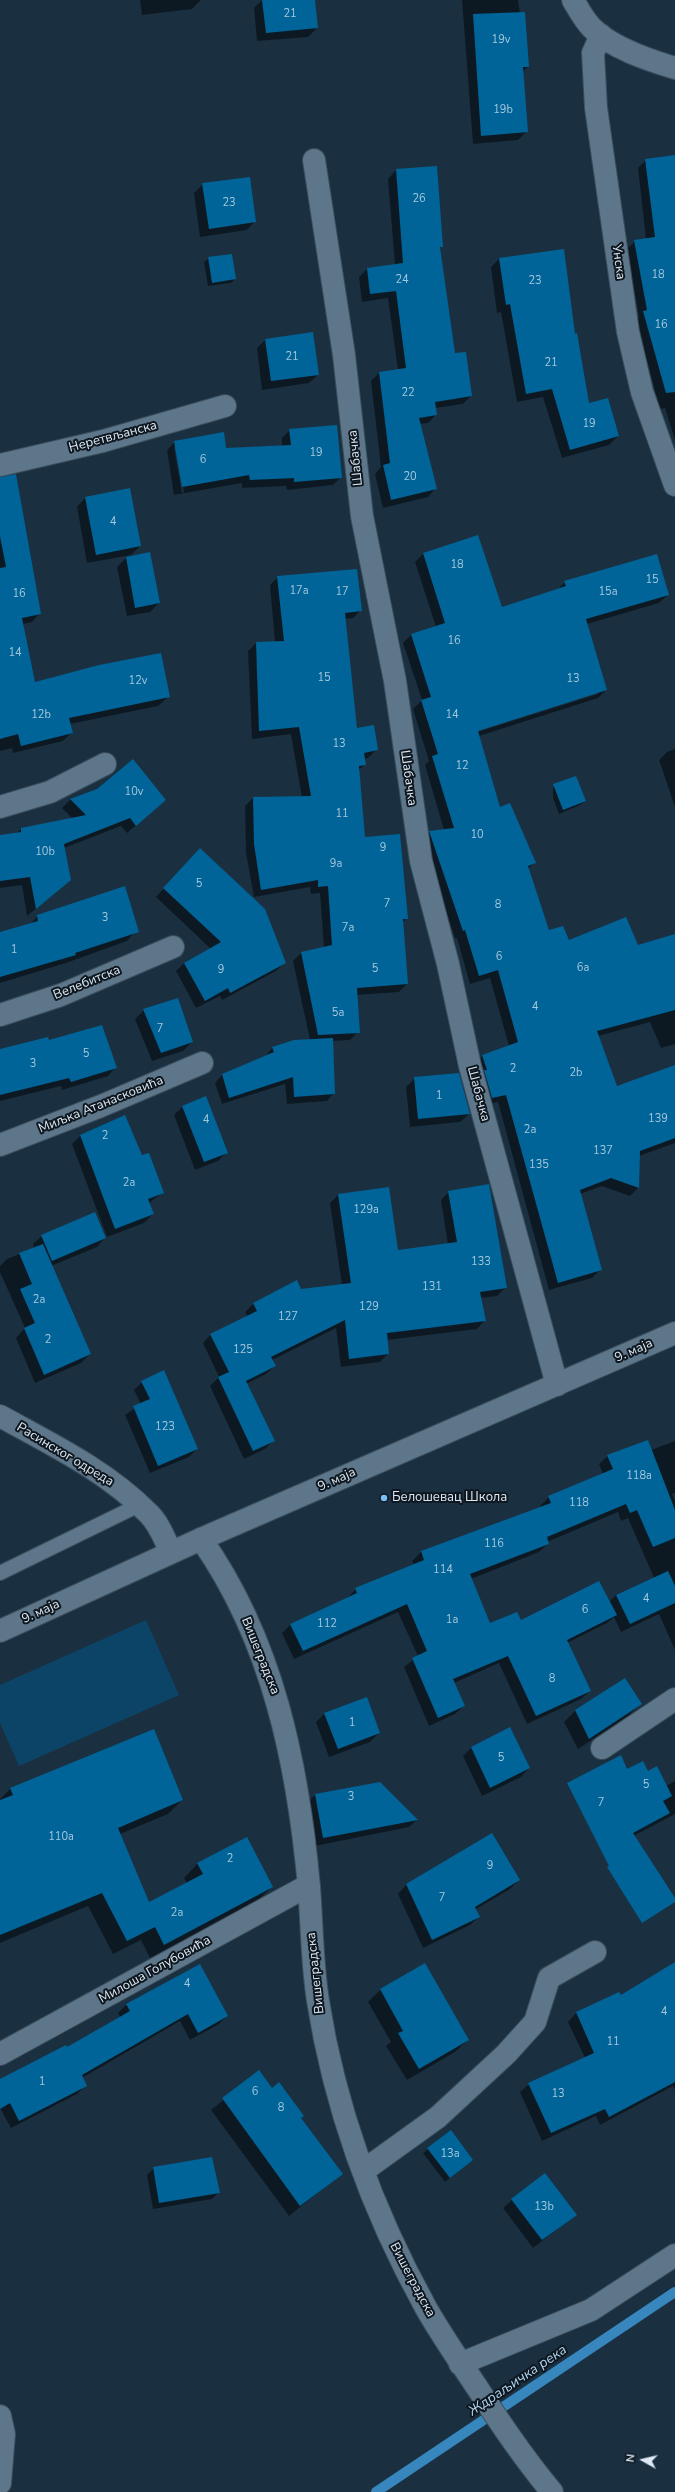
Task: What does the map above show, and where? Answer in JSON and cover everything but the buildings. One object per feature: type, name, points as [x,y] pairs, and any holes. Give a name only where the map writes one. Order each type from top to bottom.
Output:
[{"type":"street","points":[[573,0],[583,17],[601,35],[616,44],[675,68]]},
{"type":"street","name":"Унска","points":[[601,35],[593,53],[596,108],[628,332],[642,392],[675,485]]},
{"type":"street","name":"Шабачка","points":[[314,160],[344,356],[362,516],[395,681],[421,862],[448,964],[470,1066],[557,1385]]},
{"type":"street","name":"Неретвљанска","points":[[0,465],[103,441],[224,406]]},
{"type":"street","points":[[0,807],[50,792],[105,764]]},
{"type":"street","name":"Велебитска","points":[[0,1015],[61,994],[173,947]]},
{"type":"street","name":"Миљка Атанасковића","points":[[0,1145],[101,1106],[202,1063]]},
{"type":"street","name":"9. маја","points":[[0,1630],[171,1552],[675,1333]]},
{"type":"street","name":"Расинског одреда","points":[[0,1416],[101,1474],[149,1513],[171,1552]]},
{"type":"street","name":"Вишеградска","points":[[201,1539],[221,1568],[230,1586],[255,1637],[273,1684],[294,1775],[309,1886],[317,1998],[337,2094],[363,2171],[384,2226],[405,2270],[460,2364],[519,2452],[552,2492]]},
{"type":"street","points":[[602,1748],[675,1699]]},
{"type":"street","name":"Милоша Голубовића","points":[[0,2054],[309,1886]]},
{"type":"street","points":[[363,2171],[438,2117],[484,2074],[535,2022],[548,1978],[595,1952]]},
{"type":"street","points":[[460,2364],[591,2310],[675,2255]]},
{"type":"street","points":[[0,2416],[4,2434],[0,2483]]},
{"type":"lane","points":[[0,1573],[139,1505]]},
{"type":"shaded area","points":[[146,1620],[179,1695],[19,1766],[0,1723],[0,1685]]},
{"type":"waterway","name":"Ждраљичка река","points":[[376,2492],[675,2292]]},
{"type":"place","name":"Белошевац Школа","points":[[384,1498]]}]
